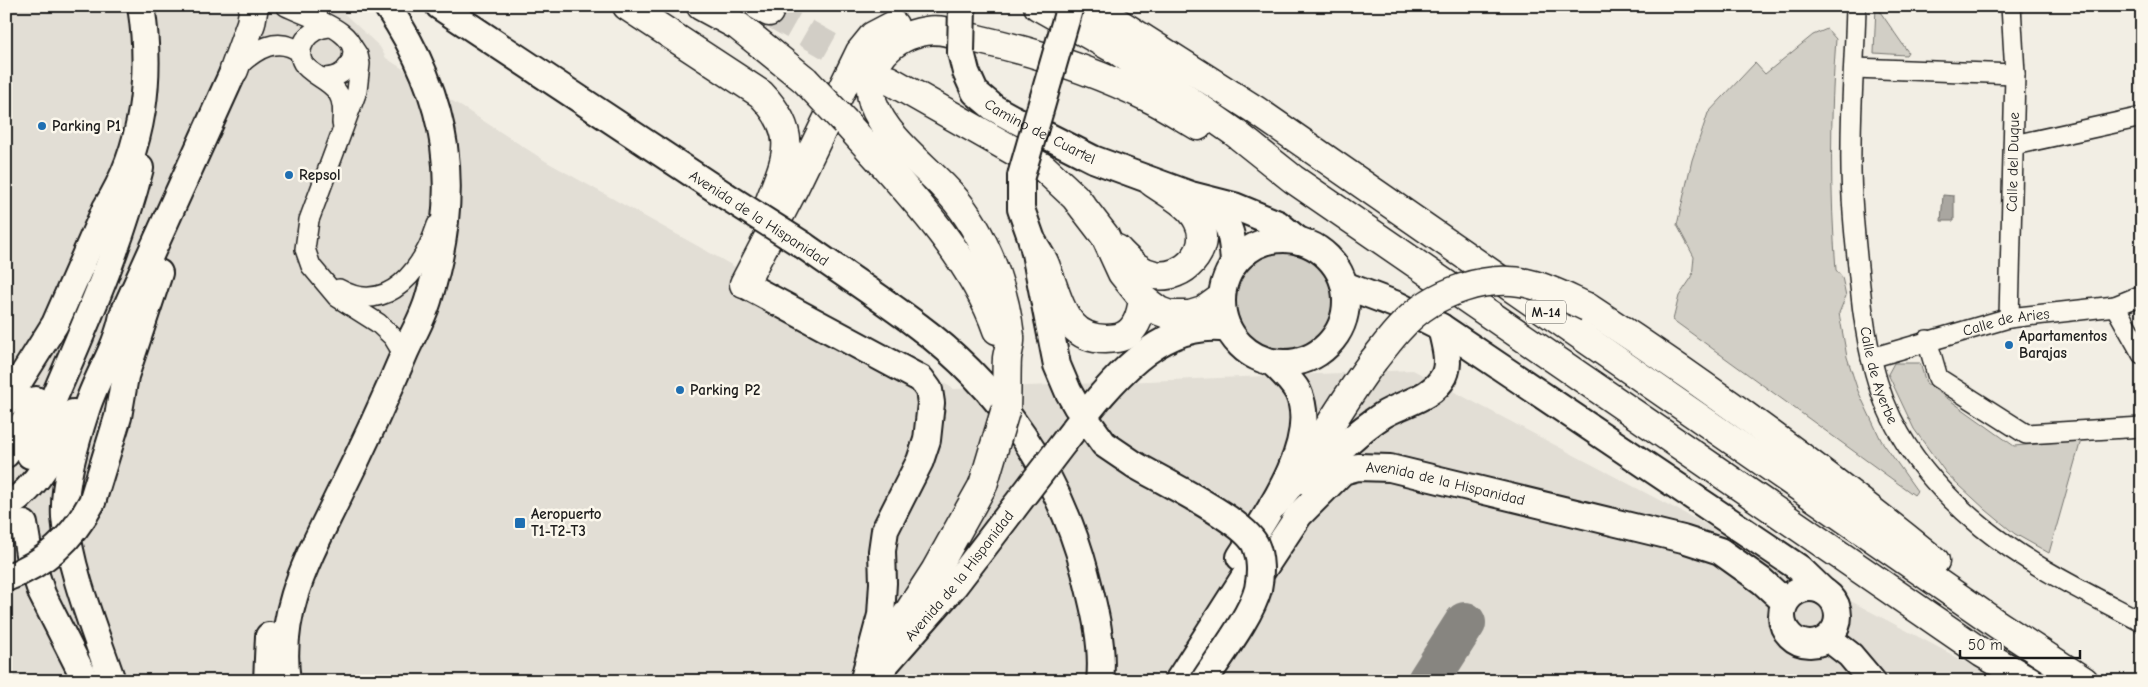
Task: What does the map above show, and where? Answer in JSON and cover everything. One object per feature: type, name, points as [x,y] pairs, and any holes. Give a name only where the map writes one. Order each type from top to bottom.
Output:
[{"type":"highway","points":[[234,70],[251,23],[254,6]]},
{"type":"highway","points":[[627,6],[761,94],[776,110],[787,138],[786,158],[761,226],[761,249]]},
{"type":"highway","points":[[701,6],[738,26],[805,80],[900,184],[973,278],[991,312],[1007,360]]},
{"type":"highway","name":"M-14","points":[[1038,6],[1126,56],[1234,132],[1293,179],[1982,653],[2030,681]]},
{"type":"highway","name":"M-14","points":[[1092,6],[1254,109],[1997,624],[2084,681]]},
{"type":"highway","points":[[744,284],[795,186],[850,69],[860,52],[873,36],[908,20],[928,18],[951,19],[1010,36],[1040,55]]},
{"type":"highway","points":[[864,681],[936,571],[983,485],[1006,408],[1007,360],[1010,338],[1000,288],[976,230],[946,189],[888,130],[878,115],[872,102],[873,74],[880,57],[892,44],[906,35],[928,30],[949,32],[1040,55],[1099,76],[1150,98],[1293,179]]},
{"type":"highway","points":[[890,80],[1044,168],[1075,197],[1105,236],[1131,263],[1141,270],[1153,275],[1173,274],[1185,269],[1194,260],[1201,241],[1199,223],[1193,212],[1152,182]]},
{"type":"highway","points":[[1105,236],[1122,273],[1143,299],[1159,311],[1181,316],[1203,311],[1221,298]]},
{"type":"highway","points":[[1033,243],[1045,264],[1066,318],[1072,326],[1082,332],[1095,338],[1120,338],[1129,332],[1137,322],[1142,313],[1143,299]]},
{"type":"highway","points":[[1274,504],[1293,482],[1353,387],[1402,325],[1421,309],[1462,288],[1488,282],[1532,284],[1587,307],[1656,353],[1853,494],[1967,587],[1997,624]]},
{"type":"highway","points":[[1982,653],[2010,681]]},
{"type":"street","points":[[18,454],[22,427],[57,355],[114,212],[117,190],[138,130],[146,76],[147,50],[141,6]]},
{"type":"street","points":[[286,6],[343,33],[358,55],[360,76],[357,91],[309,220],[305,250],[311,266],[337,297],[378,322],[393,336],[403,359]]},
{"type":"street","points":[[287,681],[283,656],[285,630],[298,584],[377,416],[429,298],[443,243],[448,188],[444,141],[436,105],[422,66],[406,33],[387,6]]},
{"type":"street","name":"Avenida de la Hispanidad","points":[[438,6],[803,245],[920,327],[978,378],[1032,447],[1058,497],[1079,550],[1096,615],[1101,678]]},
{"type":"street","name":"Camino del Cuartel","points":[[962,6],[961,52],[966,72],[975,92],[994,108],[1094,159],[1152,182],[1191,195],[1234,206],[1278,224],[1299,241]]},
{"type":"street","points":[[1070,6],[1021,176],[1021,209],[1033,243],[1057,365],[1068,391],[1084,416],[1104,444],[1135,465],[1241,527],[1255,544],[1261,567],[1258,590],[1244,617],[1204,681]]},
{"type":"street","name":"Calle de Ayerbe","points":[[1856,6],[1851,146],[1853,224],[1864,328],[1870,358],[1888,410],[1900,435],[1929,474],[1980,526],[2006,546],[2057,577],[2142,622]]},
{"type":"street","name":"Calle del Duque","points":[[2009,318],[2015,74],[2012,6]]},
{"type":"street","points":[[301,53],[307,37],[314,31],[328,27]]},
{"type":"street","points":[[86,681],[42,594],[15,516],[33,483],[48,464],[112,329],[123,315],[234,70],[248,56],[261,48],[274,44],[282,43],[301,53],[308,70],[333,85],[340,95],[343,114],[340,137]]},
{"type":"street","points":[[322,78],[331,78],[346,70],[351,62],[352,46]]},
{"type":"street","points":[[1854,68],[2015,74]]},
{"type":"street","points":[[2014,144],[2142,117]]},
{"type":"street","points":[[18,454],[65,369],[106,278],[129,214],[143,158],[138,130]]},
{"type":"street","points":[[324,280],[349,295],[366,297],[386,294],[399,288],[419,264],[432,239],[448,188]]},
{"type":"street","points":[[6,402],[55,324],[106,208],[117,190]]},
{"type":"street","points":[[6,578],[42,561],[70,537],[82,521],[100,482],[118,417],[125,376],[171,242],[179,195]]},
{"type":"street","name":"Camino del Cuartel","points":[[1191,195],[1220,213],[1230,228],[1234,263]]},
{"type":"street","points":[[1282,239],[1299,241],[1315,247],[1328,257],[1338,270],[1344,285],[1346,306],[1341,326],[1330,344],[1314,356],[1294,363],[1273,363],[1254,357],[1239,345],[1228,329],[1222,314],[1221,298],[1225,279],[1234,263],[1248,250],[1264,242],[1282,239]]},
{"type":"street","points":[[744,284],[921,379],[929,390],[931,403],[927,440],[920,461],[885,530],[882,551],[881,615],[864,681]]},
{"type":"street","points":[[1344,285],[1397,305],[1441,328],[1518,377],[1755,540],[1799,568],[1832,598],[1837,608],[1838,619],[1835,630],[1828,638],[1811,645],[1794,640],[1788,635],[1782,624],[1782,612],[1786,601],[1804,589],[1814,588],[1823,591]]},
{"type":"street","name":"Calle de Aries","points":[[1870,358],[1926,340],[2009,318],[2115,306],[2142,295]]},
{"type":"street","points":[[1341,326],[1362,309],[1397,305]]},
{"type":"street","points":[[2115,306],[2142,354]]},
{"type":"street","points":[[112,681],[82,591],[65,517],[66,488],[86,408],[120,333],[123,315]]},
{"type":"street","name":"Avenida de la Hispanidad","points":[[872,681],[954,586],[1064,441],[1100,397],[1155,345],[1195,328],[1210,326],[1228,329]]},
{"type":"street","points":[[1178,681],[1276,527],[1308,482],[1342,445],[1384,415],[1426,394],[1437,386],[1444,376],[1448,363],[1441,328]]},
{"type":"street","points":[[1926,340],[1938,378],[2026,434],[2142,427]]},
{"type":"street","points":[[1159,681],[1274,504],[1295,458],[1303,423],[1298,393],[1273,363]]},
{"type":"street","name":"Avenida de la Hispanidad","points":[[1191,681],[1299,515],[1322,490],[1343,472],[1358,467],[1390,468],[1683,539],[1720,551],[1786,601]]},
{"type":"street","points":[[1755,540],[1786,601]]},
{"type":"street","points":[[267,681],[269,632],[273,618],[298,584]]},
{"type":"street","points":[[1828,638],[1850,655],[1872,681]]},
{"type":"shaded area","points":[[6,6],[336,6],[380,47],[386,58],[547,162],[954,389],[1413,370],[2002,681],[6,681]]},
{"type":"shaded area","points":[[1876,6],[1908,52],[1906,55],[1874,53]]},
{"type":"shaded area","points":[[1827,29],[1836,39],[1831,154],[1833,212],[1836,270],[1842,277],[1846,296],[1839,313],[1847,357],[1858,391],[1881,440],[1917,491],[1914,495],[1673,320],[1679,296],[1692,277],[1694,257],[1677,225],[1692,160],[1708,113],[1755,63],[1765,74],[1813,35]]},
{"type":"shaded area","points":[[1943,195],[1954,196],[1954,221],[1941,221]]},
{"type":"shaded area","points":[[1284,251],[1303,255],[1319,266],[1330,282],[1334,301],[1330,320],[1319,336],[1303,347],[1284,351],[1265,347],[1249,336],[1238,320],[1234,301],[1238,282],[1249,266],[1265,255]]},
{"type":"shaded area","points":[[1894,363],[1920,363],[1926,383],[2014,446],[2081,440],[2049,553],[2015,534],[1946,473],[1914,429],[1888,374]]},
{"type":"taxiway","points":[[1428,681],[1465,623]]},
{"type":"tunnel","points":[[769,12],[875,72]]},
{"type":"place","name":"Parking P1","points":[[42,126]]},
{"type":"place","name":"Repsol","points":[[289,175]]},
{"type":"place","name":"Apartamentos Barajas","points":[[2009,345]]},
{"type":"place","name":"Parking P2","points":[[680,390]]},
{"type":"place","name":"Aeropuerto T1-T2-T3","points":[[520,523]]}]
